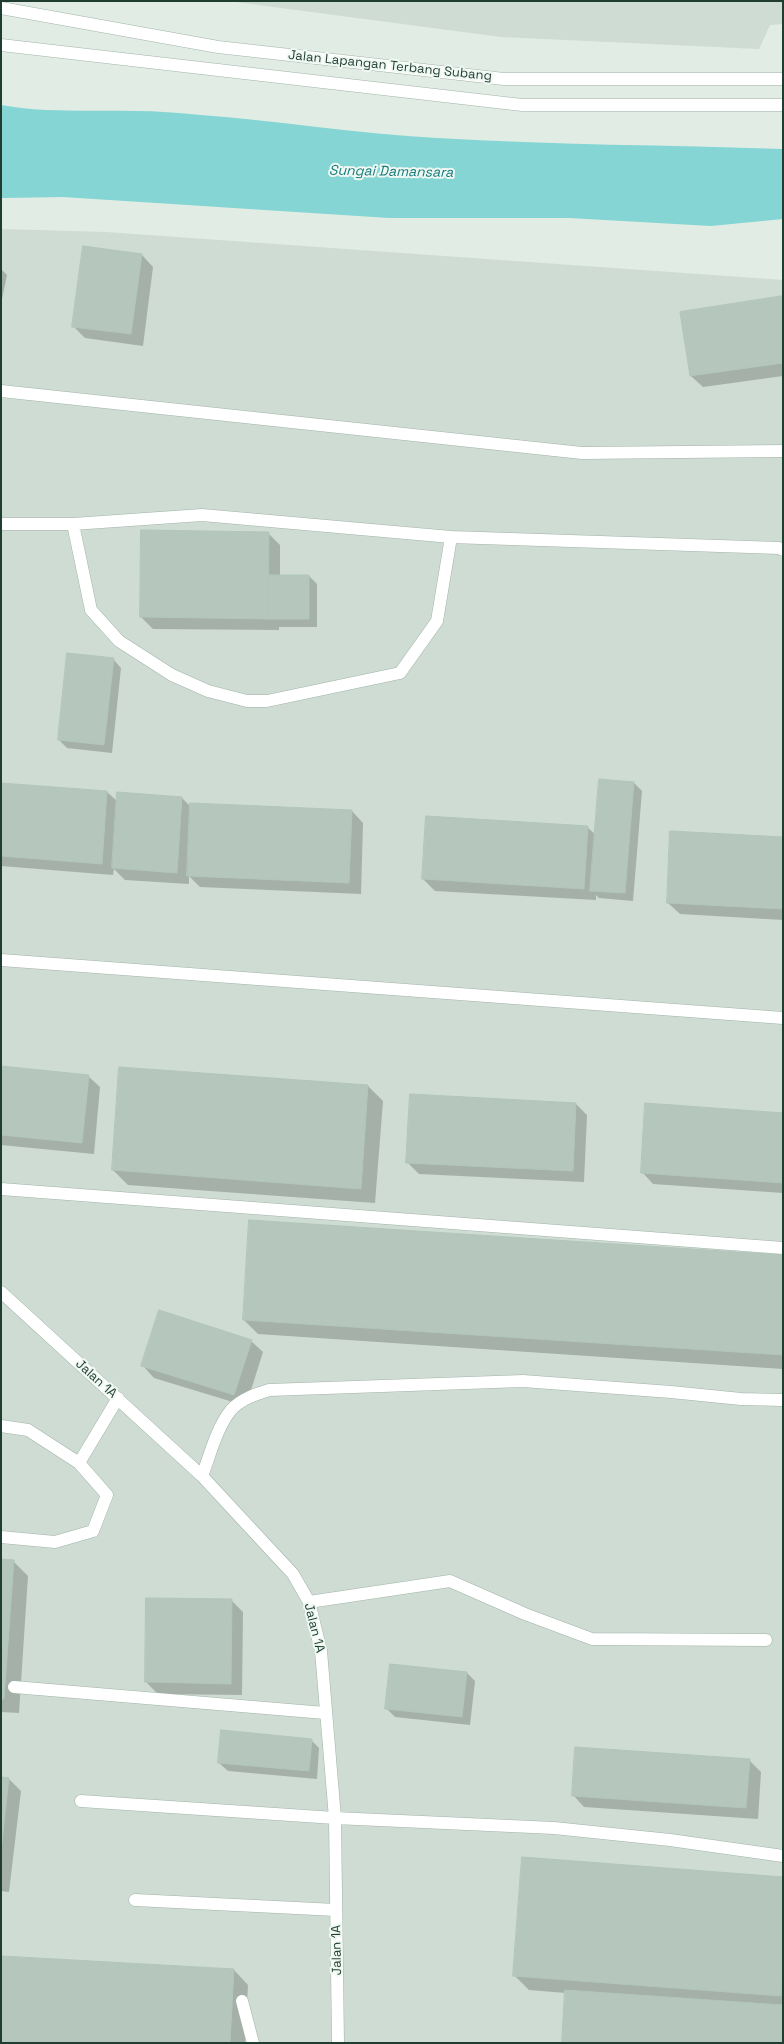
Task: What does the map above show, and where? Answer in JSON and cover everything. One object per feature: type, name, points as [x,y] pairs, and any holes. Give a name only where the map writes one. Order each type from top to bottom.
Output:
[{"type":"street","name":"Jalan Lapangan Terbang Subang","points":[[1,8],[218,47],[504,79],[783,79]]},
{"type":"street","name":"Jalan Lapangan Terbang Subang","points":[[1,45],[522,105],[783,105]]},
{"type":"street","points":[[1,391],[582,453],[783,451]]},
{"type":"street","points":[[1,524],[73,524],[202,515],[451,537],[779,548],[783,550]]},
{"type":"street","points":[[73,524],[91,610],[120,641],[172,675],[208,691],[247,701],[267,701],[400,673],[437,621],[451,537]]},
{"type":"street","points":[[1,960],[783,1018]]},
{"type":"street","points":[[1,1189],[783,1248]]},
{"type":"street","name":"Jalan 1A","points":[[1,1292],[202,1476],[293,1574],[309,1602],[321,1651],[335,1818],[338,2043]]},
{"type":"street","points":[[202,1476],[221,1428],[231,1410],[248,1398],[269,1390],[523,1381],[671,1392],[741,1399],[783,1400]]},
{"type":"street","points":[[79,1463],[118,1398]]},
{"type":"street","points":[[1,1426],[28,1430],[79,1463],[107,1495],[93,1531],[55,1542],[1,1537]]},
{"type":"street","points":[[309,1602],[450,1581],[525,1614],[592,1639],[766,1640]]},
{"type":"street","points":[[14,1686],[325,1713]]},
{"type":"street","points":[[81,1801],[335,1818],[554,1828],[670,1840],[783,1856]]},
{"type":"street","points":[[135,1900],[336,1910]]},
{"type":"street","points":[[242,2001],[253,2043]]},
{"type":"shaded area","points":[[228,1],[783,1],[783,24],[770,25],[759,49],[501,37]]},
{"type":"shaded area","points":[[1,229],[106,232],[783,280],[783,2043],[1,2043]]},
{"type":"water","name":"Sungai Damansara","points":[[1,105],[18,108],[68,111],[143,111],[176,113],[378,134],[437,138],[567,144],[783,149],[783,219],[711,226],[569,218],[389,218],[63,197],[1,198]]},
{"type":"building","points":[[83,246],[142,254],[131,334],[72,327]]},
{"type":"building","points":[[783,296],[783,363],[690,376],[680,312]]},
{"type":"building","points":[[141,530],[269,532],[268,619],[140,617]]},
{"type":"building","points":[[268,575],[309,575],[309,619],[268,619]]},
{"type":"building","points":[[67,653],[114,658],[104,745],[58,740]]},
{"type":"building","points":[[599,779],[634,782],[625,893],[590,891]]},
{"type":"building","points":[[1,783],[107,791],[102,864],[1,856]]},
{"type":"building","points":[[117,792],[182,797],[177,873],[112,868]]},
{"type":"building","points":[[190,803],[352,810],[349,883],[187,876]]},
{"type":"building","points":[[426,816],[588,826],[584,889],[422,879]]},
{"type":"building","points":[[670,831],[783,837],[783,909],[667,903]]},
{"type":"building","points":[[1,1066],[89,1075],[82,1143],[1,1135]]},
{"type":"building","points":[[119,1067],[368,1085],[361,1189],[112,1170]]},
{"type":"building","points":[[410,1094],[576,1103],[573,1171],[406,1163]]},
{"type":"building","points":[[645,1103],[783,1113],[783,1183],[641,1173]]},
{"type":"building","points":[[249,1220],[783,1255],[783,1355],[243,1320]]},
{"type":"building","points":[[159,1310],[252,1340],[234,1395],[141,1366]]},
{"type":"building","points":[[1,1559],[14,1560],[4,1699],[1,1699]]},
{"type":"building","points":[[146,1598],[232,1599],[231,1684],[145,1682]]},
{"type":"building","points":[[390,1664],[467,1672],[462,1717],[385,1709]]},
{"type":"building","points":[[221,1730],[312,1739],[309,1771],[218,1763]]},
{"type":"building","points":[[575,1747],[750,1759],[746,1808],[572,1796]]},
{"type":"building","points":[[1,1777],[9,1778],[1,1851]]},
{"type":"building","points":[[522,1857],[783,1877],[783,1965],[781,1996],[513,1976]]},
{"type":"building","points":[[1,1956],[234,1969],[230,2043],[1,2043]]},
{"type":"building","points":[[565,1990],[783,2005],[783,2043],[562,2043]]}]
